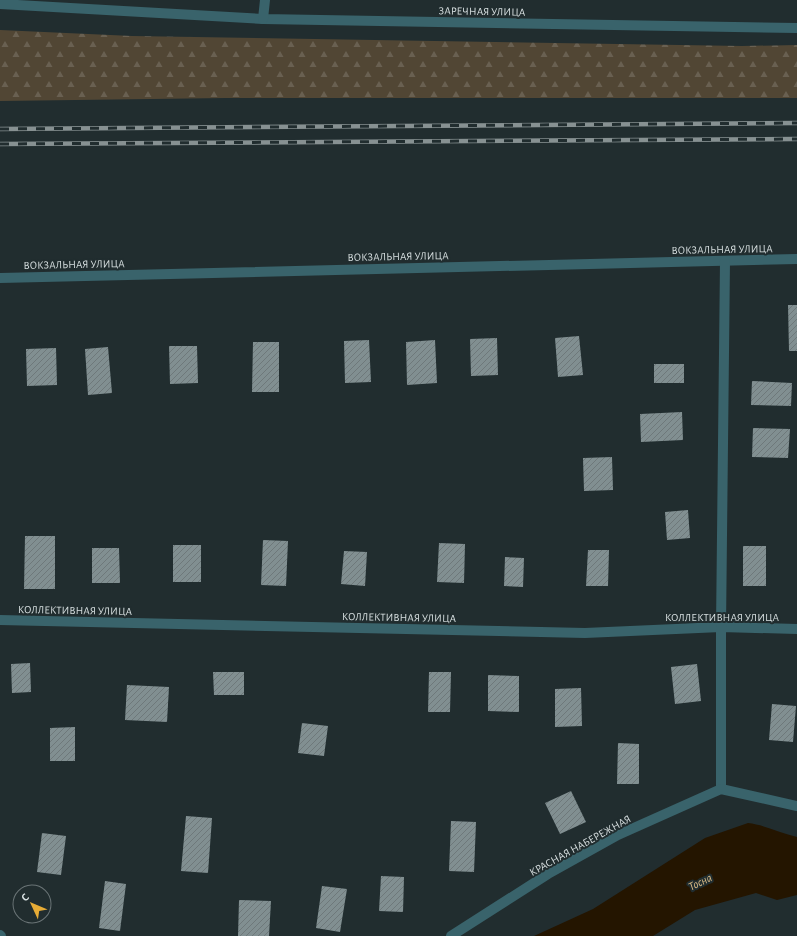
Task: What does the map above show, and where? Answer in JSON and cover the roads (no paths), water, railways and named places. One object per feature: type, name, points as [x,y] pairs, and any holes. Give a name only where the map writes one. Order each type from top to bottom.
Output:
[{"type":"street","points":[[263,19],[265,0]]},
{"type":"street","name":"ЗАРЕЧНАЯ УЛИЦА","points":[[0,4],[263,19],[797,28]]},
{"type":"street","name":"ВОКЗАЛЬНАЯ УЛИЦА","points":[[0,278],[797,259]]},
{"type":"street","points":[[725,260],[721,627],[721,789],[797,806]]},
{"type":"street","name":"КОЛЛЕКТИВНАЯ УЛИЦА","points":[[0,620],[585,633],[721,627],[797,629]]},
{"type":"street","name":"КРАСНАЯ НАБЕРЕЖНАЯ","points":[[451,936],[548,874],[618,835],[721,789]]},
{"type":"water","name":"Тосна","points":[[748,823],[760,825],[797,837],[797,895],[777,900],[756,893],[695,910],[653,936],[534,936],[593,909],[705,838]]},
{"type":"railway","points":[[0,129],[797,123]]},
{"type":"railway","points":[[0,144],[797,139]]}]
